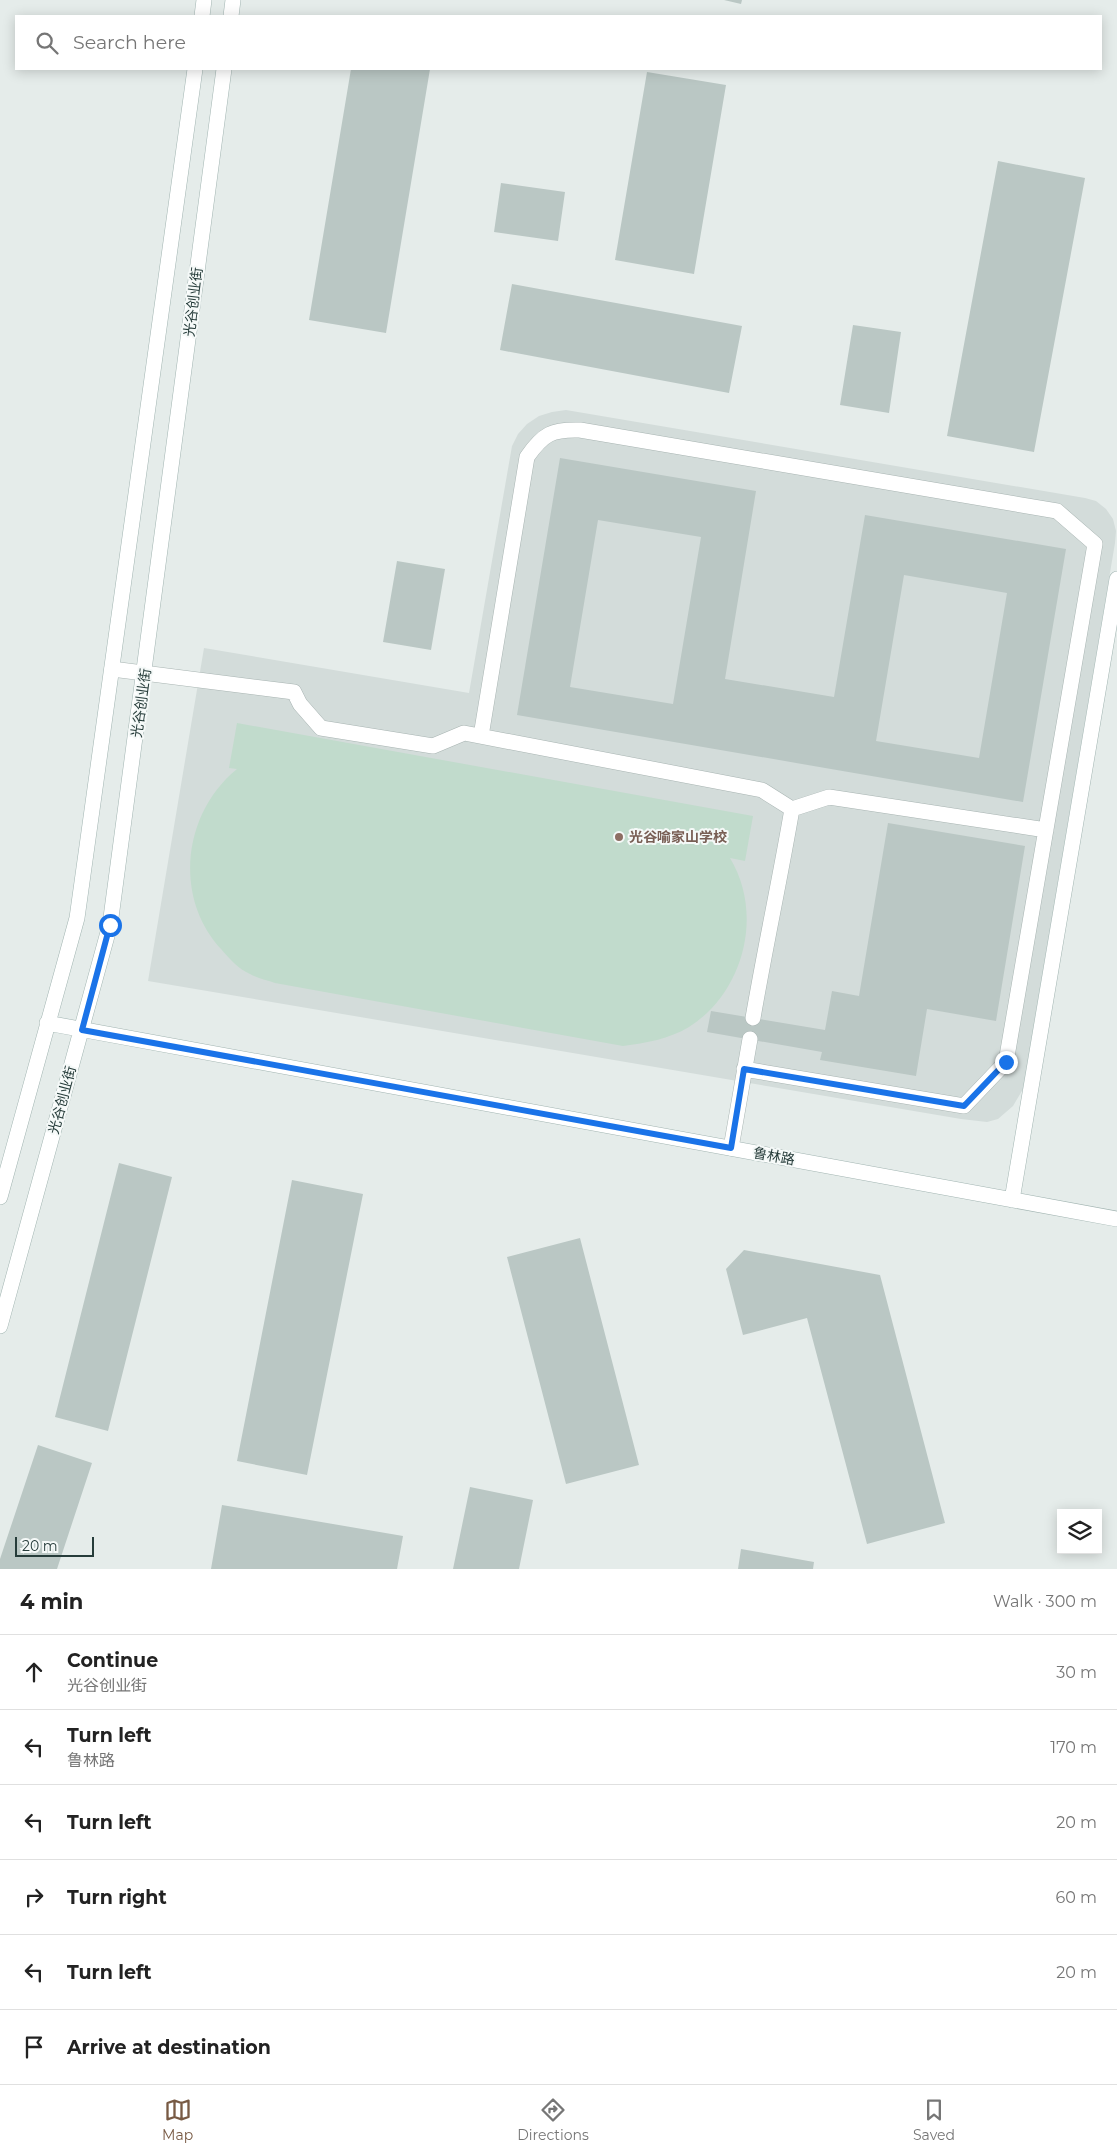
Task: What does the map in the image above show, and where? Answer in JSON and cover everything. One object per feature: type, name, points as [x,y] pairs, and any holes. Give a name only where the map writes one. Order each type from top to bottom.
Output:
[{"type":"main road","points":[[202,15],[204,0]]},
{"type":"main road","points":[[231,15],[233,0]]},
{"type":"main road","points":[[0,1197],[77,918],[195,70]]},
{"type":"main road","name":"光谷创业街","points":[[0,1326],[110,925],[224,70]]},
{"type":"main road","points":[[481,736],[527,457],[540,439],[563,429],[580,430],[1056,511],[1095,544],[1006,1062],[964,1106],[744,1069]]},
{"type":"main road","points":[[1012,1200],[1117,579]]},
{"type":"main road","points":[[112,669],[294,692],[300,704],[321,728],[433,746],[464,733],[762,790],[792,809]]},
{"type":"main road","points":[[792,809],[829,797],[1046,830]]},
{"type":"main road","points":[[753,1018],[792,809]]},
{"type":"main road","name":"鲁林路","points":[[48,1023],[1117,1219]]},
{"type":"main road","points":[[731,1148],[750,1039]]},
{"type":"shaded area","name":"光谷喻家山学校","points":[[566,410],[1085,498],[1096,501],[1106,509],[1113,519],[1116,531],[1115,543],[1023,1089],[1013,1106],[998,1119],[987,1122],[961,1119],[148,981],[204,648],[469,693],[512,446],[518,434],[527,424],[539,416]]},
{"type":"green space","points":[[237,723],[753,816],[745,861],[730,858],[740,880],[746,903],[746,927],[743,950],[735,973],[723,994],[708,1012],[689,1027],[657,1040],[623,1046],[275,983],[246,972],[227,956],[206,928],[196,905],[191,881],[191,856],[196,832],[205,808],[219,787],[237,769],[229,768]]},
{"type":"building","points":[[724,0],[742,0],[741,4]]},
{"type":"building","points":[[351,70],[430,70],[386,333],[309,320]]},
{"type":"building","points":[[647,72],[726,85],[694,274],[615,260]]},
{"type":"building","points":[[998,161],[1085,178],[1034,452],[947,436]]},
{"type":"building","points":[[501,183],[565,192],[558,241],[494,232]]},
{"type":"building","points":[[512,284],[742,326],[729,393],[500,350]]},
{"type":"building","points":[[853,325],[901,332],[889,413],[840,405]]},
{"type":"building","points":[[560,458],[756,491],[725,679],[834,697],[865,515],[1066,549],[1023,802],[517,715]],"holes":[[[598,520],[701,537],[673,704],[570,687]],[[904,575],[1007,593],[979,758],[876,741]]]},
{"type":"building","points":[[397,561],[445,569],[431,650],[383,642]]},
{"type":"building","points":[[888,823],[1025,846],[996,1021],[927,1009],[916,1076],[820,1060],[822,1052],[707,1032],[711,1011],[825,1030],[832,991],[859,996]]},
{"type":"building","points":[[119,1163],[172,1177],[108,1431],[55,1417]]},
{"type":"building","points":[[292,1180],[363,1194],[307,1475],[237,1461]]},
{"type":"building","points":[[580,1238],[639,1465],[566,1484],[507,1257]]},
{"type":"building","points":[[744,1250],[880,1275],[945,1523],[867,1544],[807,1318],[743,1335],[726,1269]]},
{"type":"building","points":[[38,1445],[92,1463],[57,1569],[0,1569],[0,1559]]},
{"type":"building","points":[[470,1487],[533,1500],[519,1569],[453,1569]]},
{"type":"building","points":[[222,1505],[403,1536],[397,1569],[211,1569]]},
{"type":"building","points":[[741,1549],[814,1562],[813,1569],[738,1569]]},
{"type":"place","name":"光谷喻家山学校","points":[[619,837]]},
{"type":"route","points":[[110,925],[82,1030],[731,1148],[744,1069],[964,1106],[1006,1062]]}]
